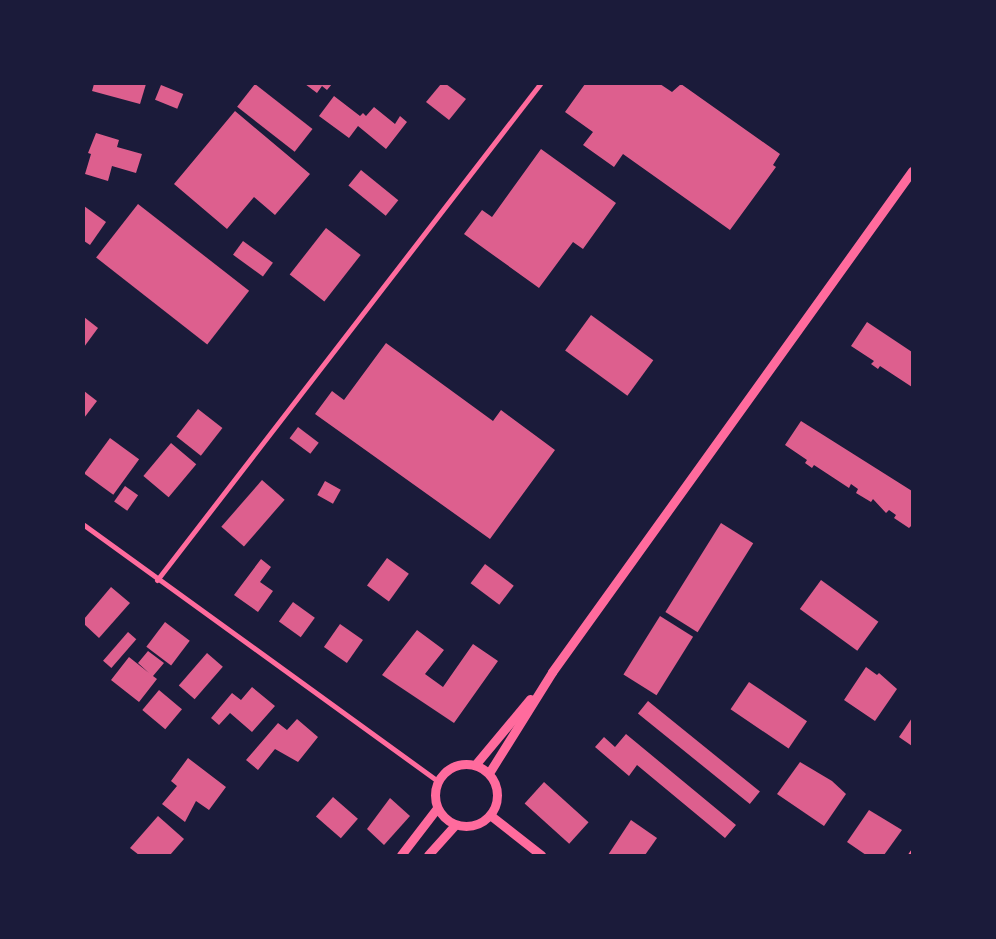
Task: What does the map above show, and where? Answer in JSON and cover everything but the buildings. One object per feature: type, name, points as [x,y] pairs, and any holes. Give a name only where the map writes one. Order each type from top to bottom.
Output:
[{"type":"street","points":[[157,580],[540,84]]},
{"type":"street","points":[[489,773],[552,672],[912,170]]},
{"type":"street","points":[[84,525],[157,580],[438,781]]},
{"type":"street","points":[[475,765],[552,672]]},
{"type":"street","points":[[475,765],[489,773],[494,781],[498,799],[490,815],[474,826],[455,825],[437,808],[435,790],[438,781],[450,768],[475,765]]},
{"type":"street","points":[[401,855],[437,808]]},
{"type":"street","points":[[490,815],[540,855]]},
{"type":"street","points":[[428,855],[455,825]]}]
